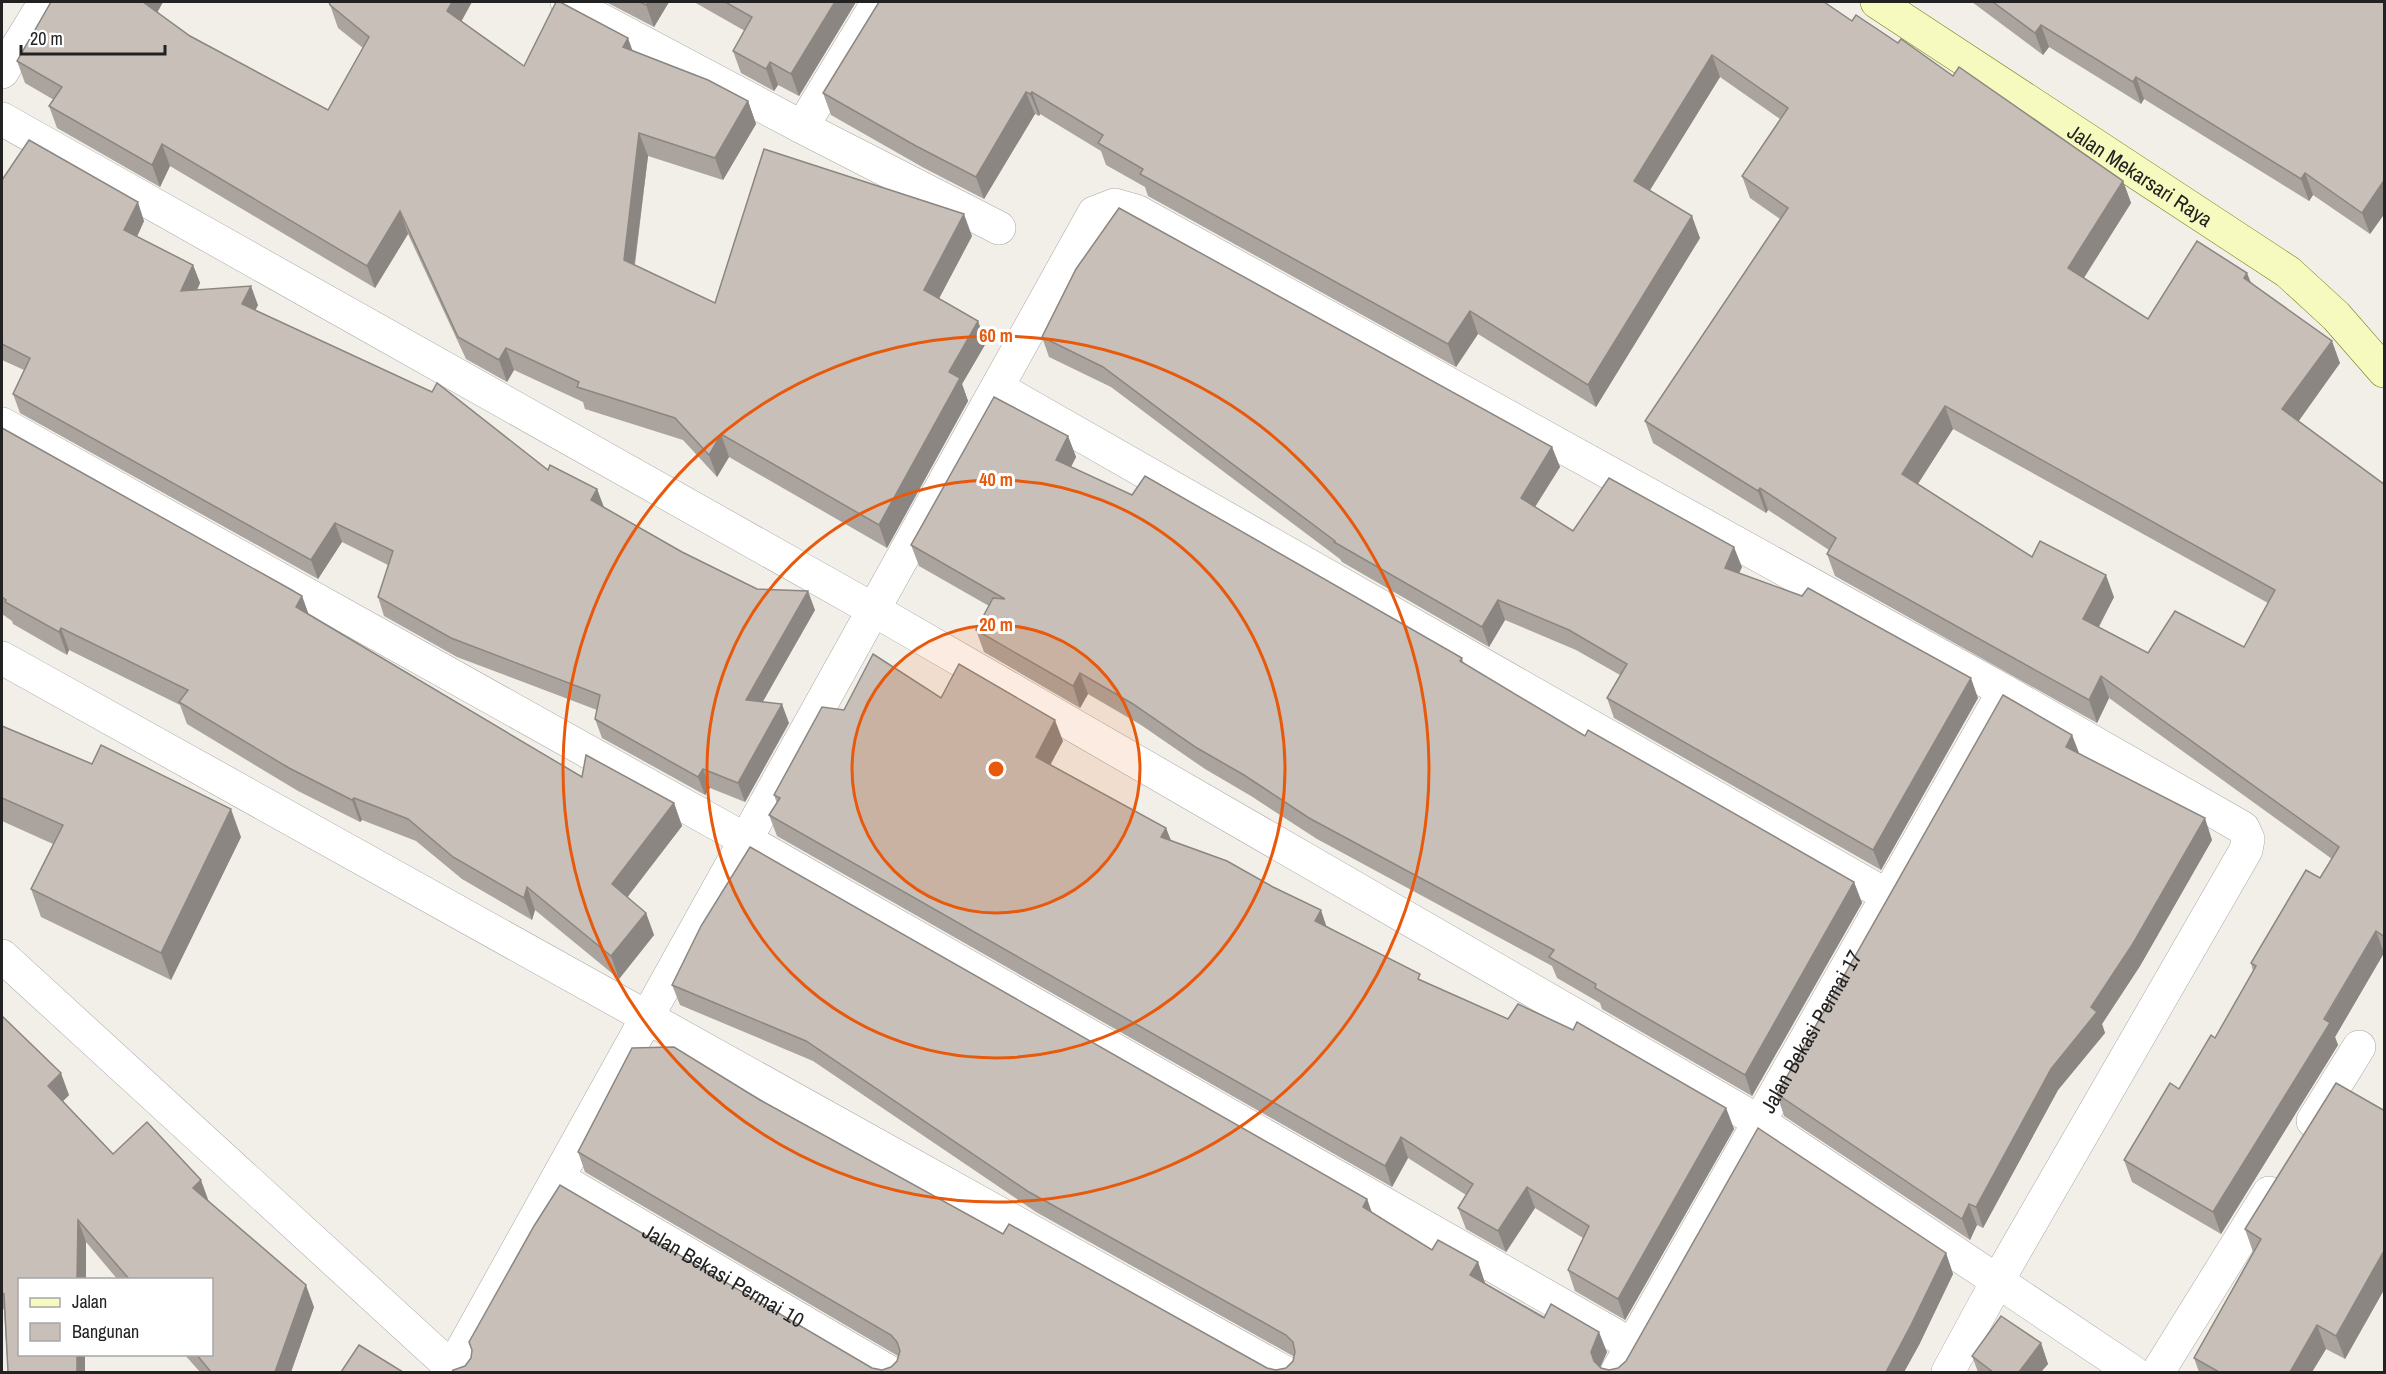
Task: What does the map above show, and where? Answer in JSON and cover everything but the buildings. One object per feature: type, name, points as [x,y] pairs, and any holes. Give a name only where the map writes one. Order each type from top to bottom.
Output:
[{"type":"street","points":[[2,72],[45,2]]},
{"type":"street","points":[[567,2],[802,127],[999,228]]},
{"type":"street","points":[[802,127],[878,2]]},
{"type":"street","name":"Jalan Mekarsari Raya","points":[[1877,2],[2288,272],[2336,316],[2385,371]]},
{"type":"street","points":[[2,119],[874,610],[1760,1122],[2133,1372]]},
{"type":"street","points":[[2,956],[457,1370],[558,1178],[1094,213],[1114,205],[1136,211],[2004,691],[2243,828],[2248,839],[2246,850],[1998,1280],[1948,1372]]},
{"type":"street","points":[[998,388],[1888,896]]},
{"type":"street","points":[[2,424],[746,840],[1625,1359]]},
{"type":"street","points":[[2,658],[1284,1372]]},
{"type":"street","name":"Jalan Bekasi Permai 17","points":[[1625,1359],[2004,691]]},
{"type":"street","points":[[2158,1372],[2359,1047]]},
{"type":"street","name":"Jalan Bekasi Permai 10","points":[[558,1178],[889,1372]]}]
